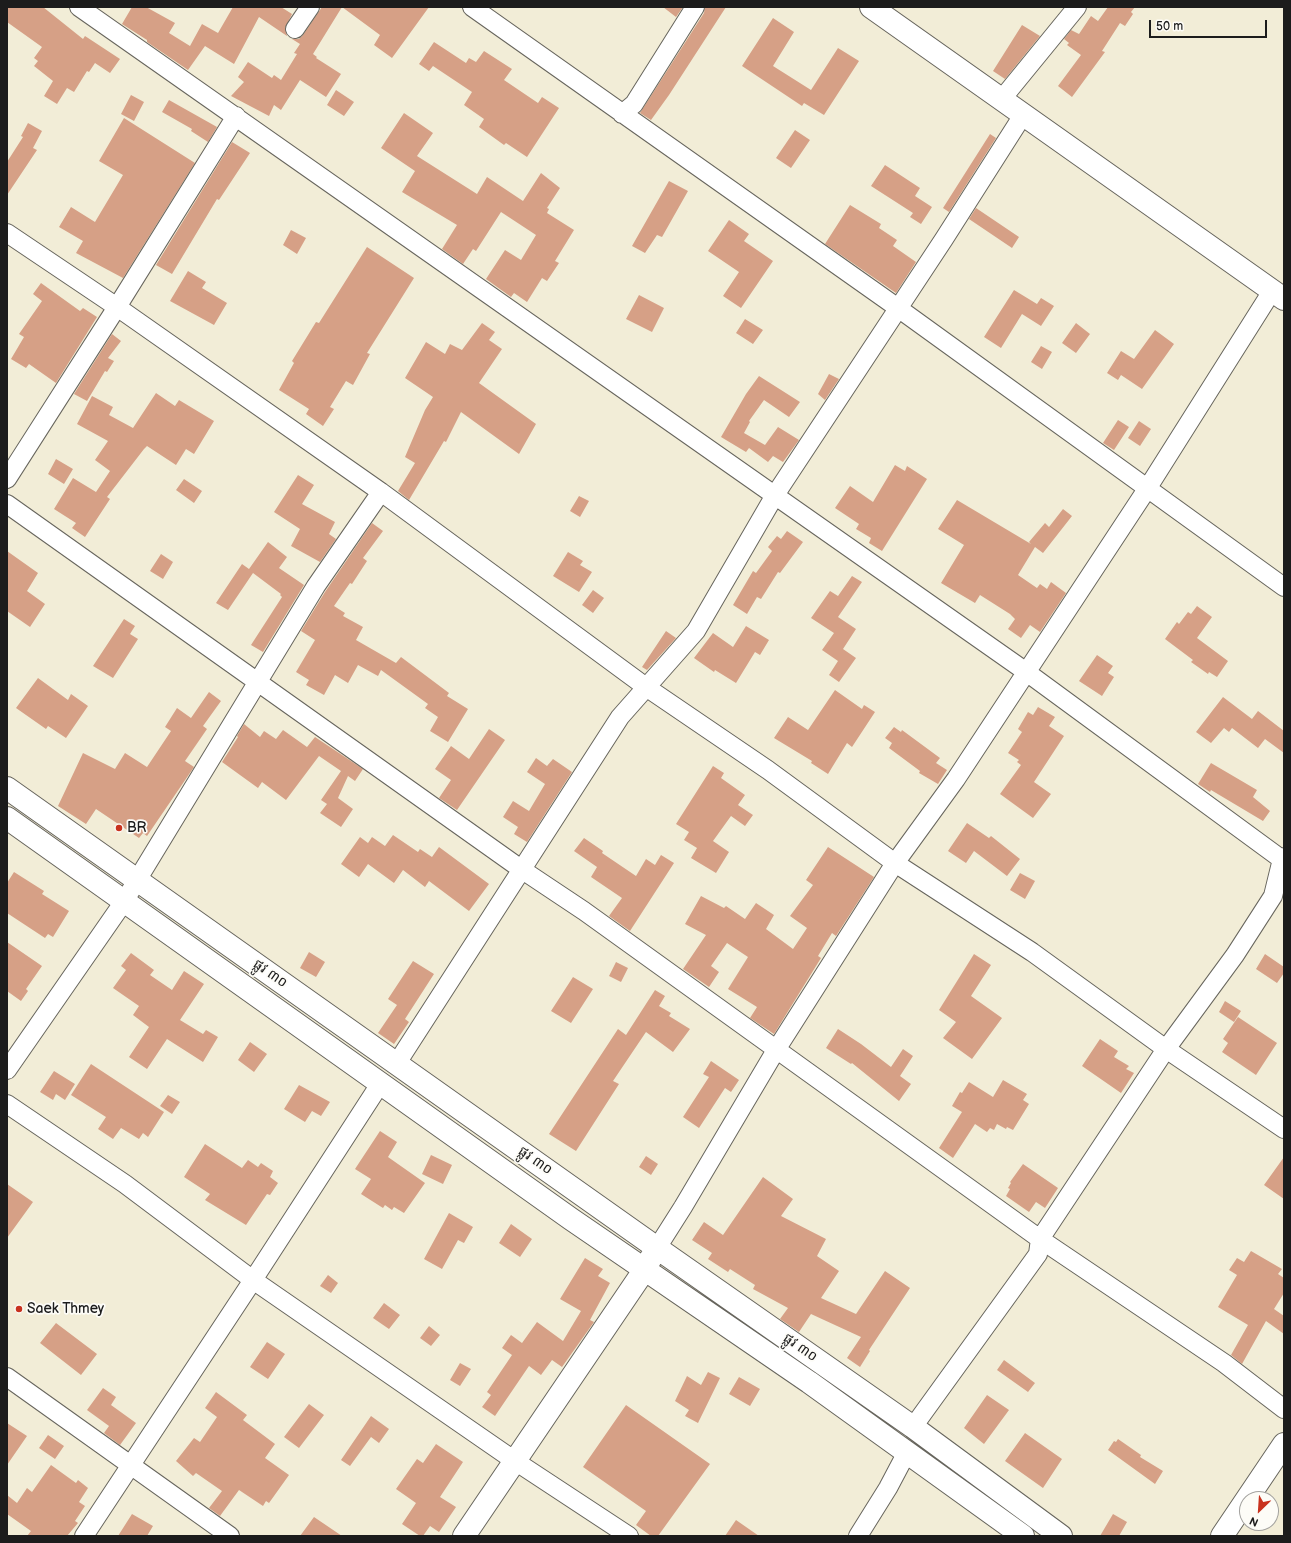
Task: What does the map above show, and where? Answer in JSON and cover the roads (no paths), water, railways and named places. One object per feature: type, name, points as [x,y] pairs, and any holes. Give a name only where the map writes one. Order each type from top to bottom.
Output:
[{"type":"street","points":[[79,7],[1025,671],[1283,859],[1274,896],[1235,954],[1166,1049],[1040,1239],[1038,1254],[913,1427]]},
{"type":"street","points":[[295,29],[310,7]]},
{"type":"street","points":[[472,7],[898,308],[1284,587]]},
{"type":"street","points":[[622,114],[634,104],[695,7]]},
{"type":"street","points":[[464,1536],[645,1269],[656,1248],[683,1207],[776,1050],[895,863],[956,778],[1025,671],[1278,295],[871,7]]},
{"type":"street","points":[[1001,100],[1077,7]]},
{"type":"street","points":[[396,1063],[620,717],[696,631],[775,495],[898,308],[1022,115]]},
{"type":"street","points":[[7,479],[117,307],[236,116]]},
{"type":"street","points":[[7,233],[117,307],[381,492],[646,687],[768,770],[895,863],[1032,952],[1166,1049],[1284,1129]]},
{"type":"street","points":[[7,1070],[138,880],[316,586],[381,492]]},
{"type":"street","points":[[7,504],[521,869],[584,910],[1040,1239],[1224,1363],[1284,1409]]},
{"type":"street","name":"ផ្លូវ ៣០","points":[[7,788],[656,1248],[913,1427],[1061,1536]]},
{"type":"street","name":"ផ្លូវ ៣០","points":[[7,818],[125,900],[380,1084],[571,1219],[645,1269],[906,1452],[1023,1536]]},
{"type":"street","points":[[84,1536],[380,1084]]},
{"type":"street","points":[[7,1104],[125,1184],[253,1280],[515,1461],[629,1536]]},
{"type":"street","points":[[7,1377],[230,1536]]},
{"type":"street","points":[[1222,1536],[1284,1444]]},
{"type":"street","points":[[858,1536],[888,1488],[906,1452]]},
{"type":"place","name":"BR","points":[[119,828]]},
{"type":"place","name":"Saek Thmey","points":[[19,1309]]}]
